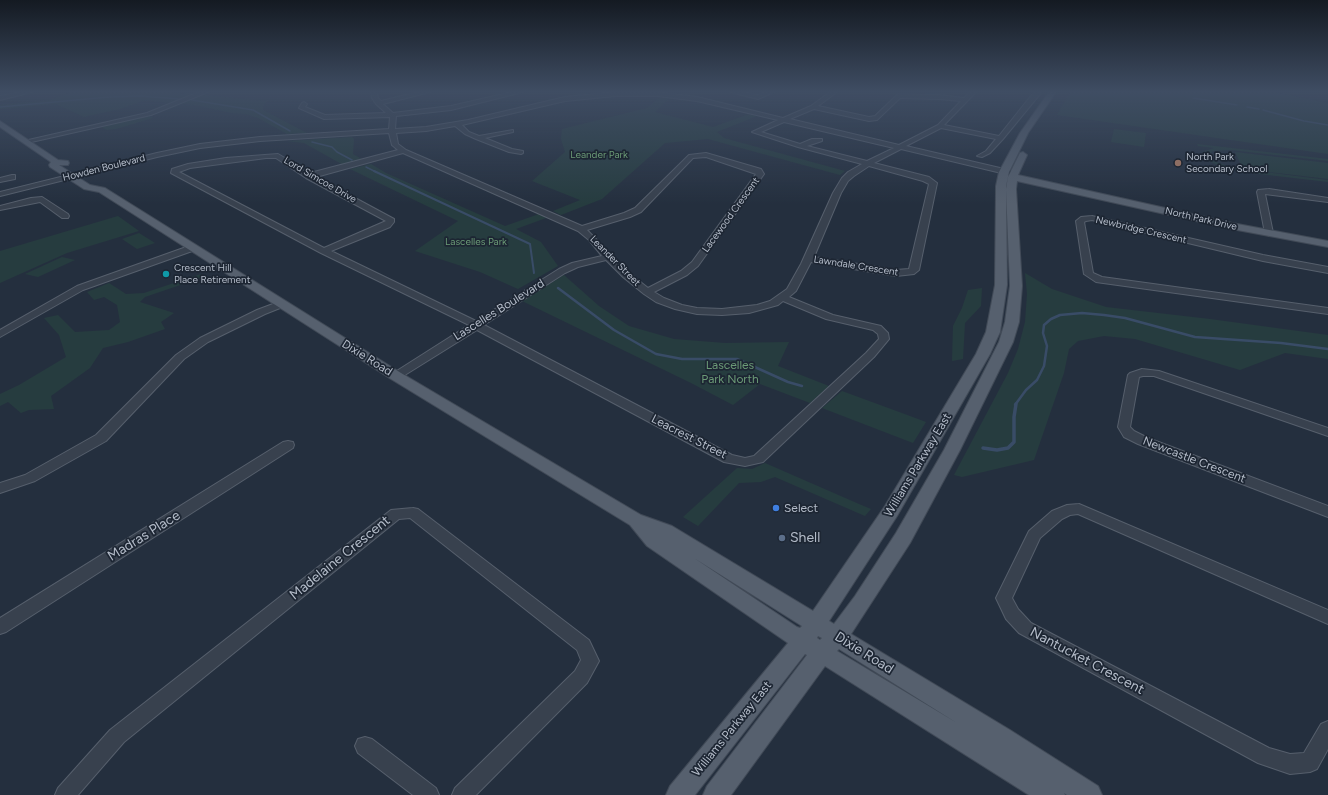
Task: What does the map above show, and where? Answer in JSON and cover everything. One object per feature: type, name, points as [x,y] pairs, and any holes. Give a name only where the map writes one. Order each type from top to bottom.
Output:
[{"type":"main road","name":"Dixie Road","points":[[8,129],[56,162],[66,162],[100,184],[102,190]]},
{"type":"main road","name":"Williams Parkway East","points":[[716,795],[862,602],[903,538],[952,450],[1006,342],[1012,322],[1016,286],[1011,189],[1008,174],[1027,129]]},
{"type":"main road","name":"Williams Parkway East","points":[[679,795],[810,632],[891,511],[940,428],[993,332],[1001,285],[1001,186],[1028,144]]},
{"type":"main road","name":"Dixie Road","points":[[56,162],[54,165],[87,187],[102,190],[396,376],[635,520],[654,541],[810,632],[837,636],[1002,738],[1089,795]]},
{"type":"main road","name":"North Park Drive","points":[[1008,174],[1269,233],[1328,244]]},
{"type":"main road","name":"Dixie Road","points":[[810,632],[822,653],[1052,795]]},
{"type":"street","points":[[27,141],[86,129]]},
{"type":"street","points":[[102,129],[107,131]]},
{"type":"street","name":"Howden Boulevard","points":[[0,194],[170,152],[217,144],[260,139],[392,132],[416,129]]},
{"type":"street","points":[[463,129],[478,138],[511,151],[521,152]]},
{"type":"street","points":[[762,129],[755,132],[800,146],[869,163]]},
{"type":"street","name":"Howden Boulevard","points":[[822,129],[942,158],[950,162],[1008,174]]},
{"type":"street","name":"Leander Street","points":[[392,132],[395,145],[404,151],[581,229],[592,238],[626,275],[647,292],[660,300],[679,307],[697,311],[722,312],[761,307],[774,303],[783,298],[796,286],[837,193],[845,180],[851,174],[869,163],[934,129]]},
{"type":"street","points":[[953,129],[1001,138]]},
{"type":"street","points":[[980,156],[988,152],[1008,129]]},
{"type":"street","points":[[478,138],[511,131]]},
{"type":"street","points":[[800,146],[812,141],[820,140]]},
{"type":"street","points":[[309,176],[404,151]]},
{"type":"street","name":"Lacewood Crescent","points":[[581,229],[627,215],[638,210],[691,156],[706,155],[758,171],[760,174],[695,264],[684,272],[647,292]]},
{"type":"street","name":"Lord Simcoe Drive","points":[[324,251],[387,225],[390,222],[390,219],[309,176],[278,156],[266,156],[196,165],[175,171],[175,173],[324,251],[476,325]]},
{"type":"street","name":"Lawndale Crescent","points":[[808,259],[896,273],[911,272],[914,270],[933,183],[926,179],[869,163]]},
{"type":"street","points":[[0,180],[12,177]]},
{"type":"street","points":[[1269,233],[1261,192],[1269,191],[1328,200]]},
{"type":"street","points":[[0,208],[31,200],[42,199],[65,216]]},
{"type":"street","name":"Newbridge Crescent","points":[[1328,270],[1263,258],[1092,218],[1080,221],[1089,274],[1099,280],[1328,310]]},
{"type":"street","points":[[0,334],[80,288],[192,248]]},
{"type":"street","name":"Lascelles Boulevard","points":[[396,376],[553,276],[574,266],[608,257]]},
{"type":"street","name":"Leacrest Street","points":[[476,325],[729,459],[746,462],[758,459],[870,355],[884,339],[883,333],[877,328],[830,317],[783,298]]},
{"type":"street","points":[[0,488],[30,478],[101,438],[186,353],[204,340],[261,312],[281,304]]},
{"type":"street","name":"Newcastle Crescent","points":[[1328,432],[1155,373],[1142,372],[1134,375],[1124,427],[1129,434],[1136,438],[1328,512]]},
{"type":"street","name":"Madras Place","points":[[0,627],[288,445]]},
{"type":"street","name":"Nantucket Crescent","points":[[1328,617],[1079,509],[1067,510],[1057,515],[1034,535],[1004,598],[1012,614],[1025,628],[1265,756],[1290,764],[1310,762],[1328,730]]},
{"type":"street","name":"Madelaine Crescent","points":[[65,795],[118,736],[396,514],[413,513],[583,645],[590,661],[581,677],[462,795]]},
{"type":"street","points":[[365,746],[429,795]]},
{"type":"green space","points":[[278,129],[300,129],[307,133],[287,134]]},
{"type":"green space","name":"Leander Park","points":[[562,129],[724,129],[717,132],[724,138],[845,171],[840,175],[708,139],[665,143],[602,199],[561,215],[553,211],[580,200],[532,181],[565,152],[561,139]]},
{"type":"green space","points":[[1114,129],[1146,133],[1144,147],[1111,142]]},
{"type":"green space","points":[[1155,129],[1328,129],[1328,154]]},
{"type":"green space","points":[[352,137],[354,139],[353,154],[365,161],[345,166],[304,143],[286,141]]},
{"type":"green space","points":[[1197,144],[1328,159],[1328,161],[1231,150],[1213,151],[1209,154],[1209,157],[1214,161],[1233,168],[1328,180],[1328,182],[1242,172],[1222,167],[1206,160],[1202,156],[1202,152],[1214,148],[1198,146]]},
{"type":"green space","points":[[1235,152],[1328,163],[1328,179],[1243,169]]},
{"type":"green space","name":"Lascelles Park","points":[[371,164],[386,173],[505,226],[539,214],[546,218],[516,229],[541,242],[558,266],[518,289],[480,272],[415,251],[458,221],[350,169]]},
{"type":"green space","points":[[118,216],[139,231],[67,253],[0,283],[0,251]]},
{"type":"green space","points":[[139,233],[155,243],[137,249],[122,239]]},
{"type":"green space","points":[[62,257],[75,260],[38,277],[25,274]]},
{"type":"green space","points":[[1025,273],[1052,289],[1106,307],[1328,335],[1328,359],[1285,353],[1240,370],[1135,339],[1104,336],[1078,341],[1069,349],[1064,373],[1034,460],[962,477],[954,475],[1008,373],[1018,349],[1025,322],[1027,294]]},
{"type":"green space","points":[[201,274],[204,277],[145,297],[140,302],[174,313],[161,322],[165,329],[128,342],[103,348],[90,368],[51,396],[54,409],[29,410],[21,413],[8,402],[0,406],[0,394],[19,385],[66,357],[59,335],[44,318],[58,315],[75,332],[109,330],[120,322],[117,305],[104,297],[94,300],[87,292],[109,283],[126,294],[144,293]]},
{"type":"green space","name":"Lascelles Park North","points":[[564,275],[599,306],[629,326],[674,339],[725,343],[789,342],[778,366],[829,386],[810,403],[760,384],[733,405],[522,301]]},
{"type":"green space","points":[[982,288],[981,306],[965,323],[963,359],[952,361],[953,326],[962,308],[968,290]]},
{"type":"green space","points":[[842,391],[926,422],[913,443],[822,408]]},
{"type":"green space","points":[[765,463],[871,509],[865,516],[775,477],[761,482],[739,483],[698,526],[683,517],[737,468],[752,469]]},
{"type":"waterway","points":[[312,142],[332,147],[337,152],[352,160]]},
{"type":"waterway","points":[[366,167],[374,171]]},
{"type":"waterway","points":[[374,171],[530,244],[534,273]]},
{"type":"waterway","points":[[558,288],[614,330],[656,354],[682,359],[737,359],[788,382],[802,386]]},
{"type":"waterway","points":[[1015,405],[1026,390],[1037,380],[1044,366],[1047,346],[1043,333],[1044,325],[1051,319],[1060,315],[1082,313],[1104,315],[1125,318],[1195,337],[1281,343],[1328,349]]},
{"type":"waterway","points":[[983,448],[997,450],[1008,448],[1014,442],[1014,417],[1016,404]]},
{"type":"place","name":"North Park Secondary School","points":[[1178,163]]},
{"type":"place","name":"Crescent Hill Place Retirement","points":[[166,274]]},
{"type":"place","name":"Select","points":[[776,508]]},
{"type":"place","name":"Shell","points":[[782,538]]}]
